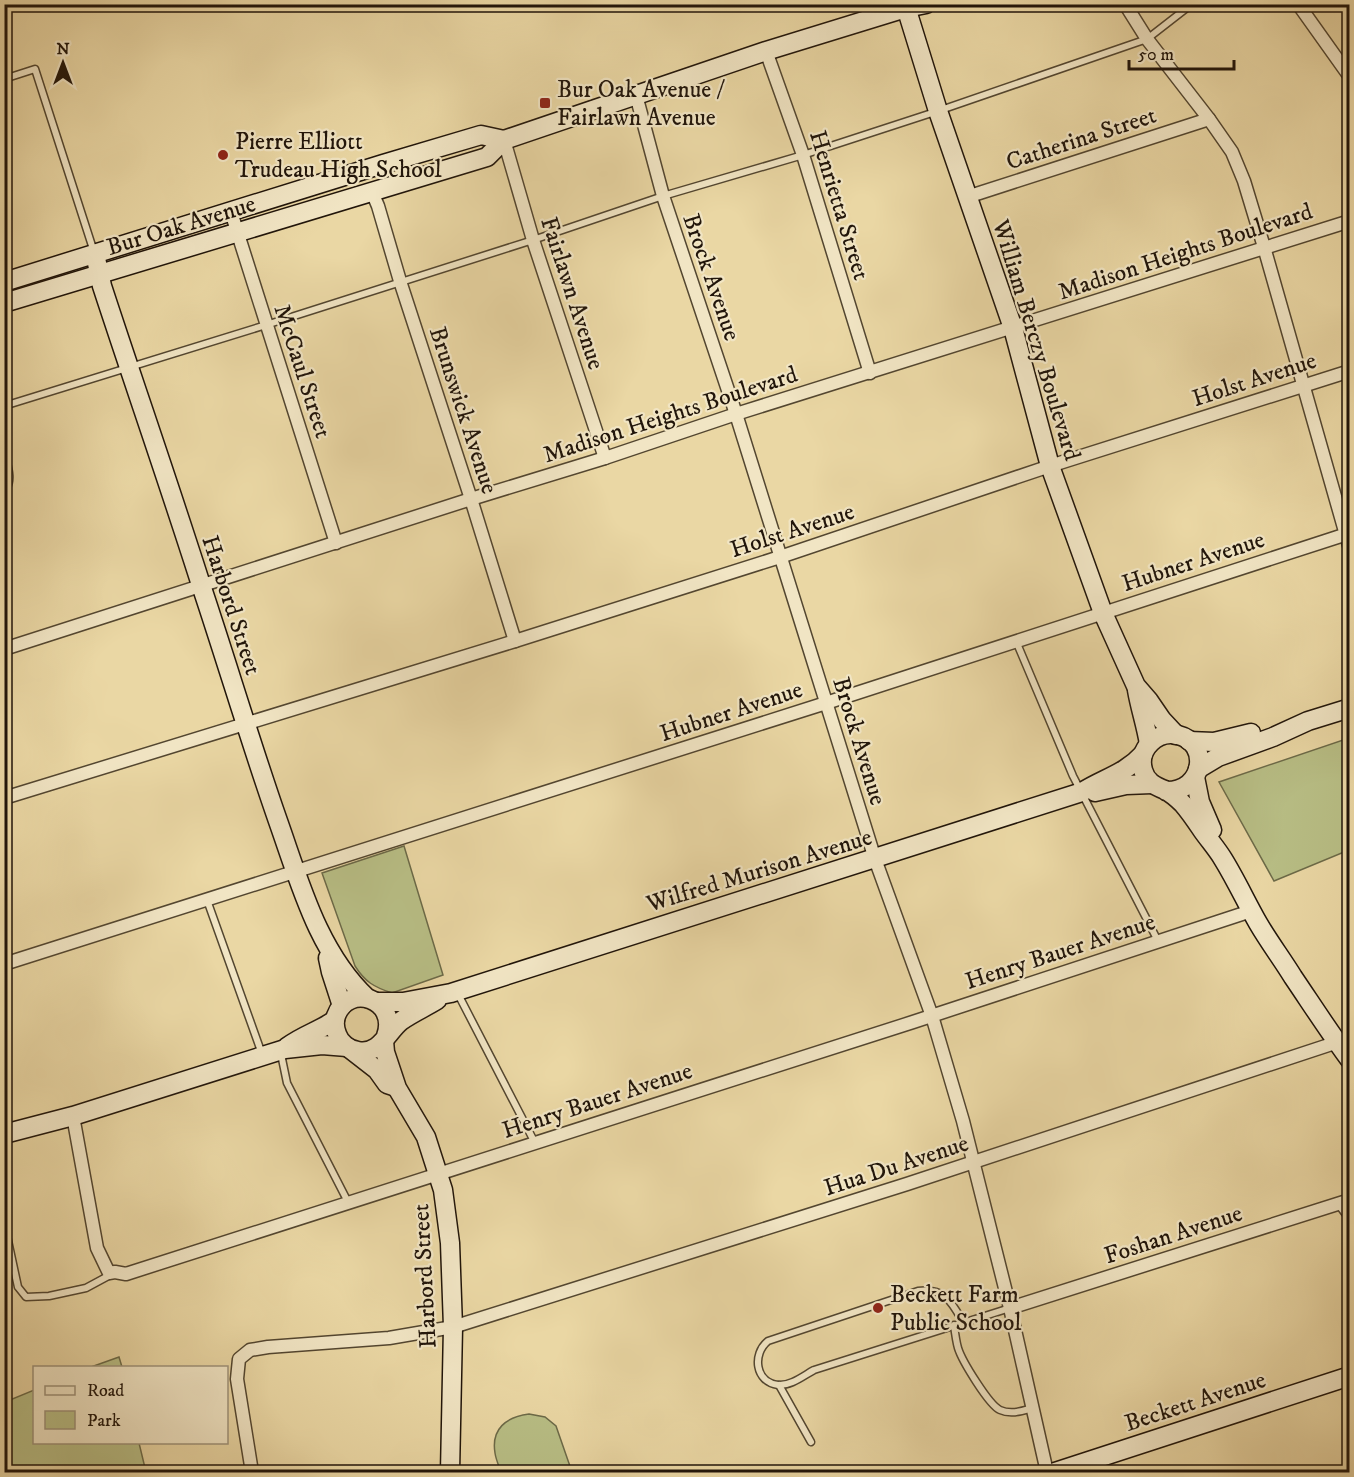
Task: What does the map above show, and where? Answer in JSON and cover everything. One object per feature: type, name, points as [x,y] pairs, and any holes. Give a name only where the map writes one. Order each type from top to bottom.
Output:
[{"type":"street","name":"Bur Oak Avenue","points":[[4,303],[487,157],[504,140],[766,51],[906,6],[926,4]]},
{"type":"street","points":[[1125,4],[1147,39],[1232,152],[1244,181],[1350,549]]},
{"type":"street","points":[[1298,4],[1350,77]]},
{"type":"street","name":"William Berczy Boulevard","points":[[906,6],[938,111],[1013,328],[1050,466],[1102,613],[1136,686],[1162,720],[1183,738]]},
{"type":"street","name":"Henrietta Street","points":[[766,51],[803,155],[870,373]]},
{"type":"street","name":"Brock Avenue","points":[[636,95],[663,196],[736,414],[874,859],[932,1016],[963,1121],[1010,1308],[1047,1473]]},
{"type":"street","name":"Catherina Street","points":[[967,197],[1209,119]]},
{"type":"street","name":"Bur Oak Avenue","points":[[4,282],[481,135],[504,140]]},
{"type":"street","name":"Fairlawn Avenue","points":[[504,140],[533,240],[605,458]]},
{"type":"street","name":"Brunswick Avenue","points":[[372,192],[515,641]]},
{"type":"street","name":"McCaul Street","points":[[231,212],[336,543]]},
{"type":"street","name":"Madison Heights Boulevard","points":[[4,649],[605,458],[736,414],[1350,221]]},
{"type":"street","name":"Harbord Street","points":[[95,254],[99,275],[129,368],[245,723],[305,897],[328,947],[350,981],[372,1000]]},
{"type":"street","name":"Holst Avenue","points":[[4,798],[780,557],[1050,466],[1350,370]]},
{"type":"street","points":[[4,463],[6,484],[4,487]]},
{"type":"street","name":"Hubner Avenue","points":[[4,964],[826,703],[1347,533]]},
{"type":"street","name":"William Berczy Boulevard","points":[[1136,686],[1147,730],[1146,749]]},
{"type":"street","points":[[1350,708],[1308,721],[1221,741],[1201,742],[1166,734],[1157,737],[1146,749],[1142,762],[1146,778],[1187,809],[1222,857],[1259,924],[1343,1040],[1350,1060]]},
{"type":"street","points":[[1159,787],[1174,791],[1183,788],[1190,784],[1197,773],[1218,757],[1273,737],[1308,721]]},
{"type":"street","points":[[1183,738],[1198,754],[1200,802],[1222,857]]},
{"type":"street","name":"Wilfred Murison Avenue","points":[[372,1000],[403,1002],[454,992],[1082,792],[1131,766],[1146,749]]},
{"type":"street","name":"Wilfred Murison Avenue","points":[[1082,792],[1102,791],[1126,785],[1159,787]]},
{"type":"street","name":"Henry Bauer Avenue","points":[[116,1272],[126,1274],[932,1016],[1251,911]]},
{"type":"street","name":"Harbord Street","points":[[328,947],[339,1013]]},
{"type":"street","name":"Wilfred Murison Avenue","points":[[385,1038],[401,1021],[454,992]]},
{"type":"street","points":[[4,1134],[73,1116],[276,1052],[322,1045],[365,1051],[372,1049],[385,1038],[389,1029],[387,1014],[372,1000],[362,997],[351,999],[322,1028],[300,1037],[276,1052]]},
{"type":"street","points":[[339,1013],[335,1028],[337,1035],[349,1048]]},
{"type":"street","name":"Harbord Street","points":[[385,1038],[385,1052],[397,1088],[426,1137],[443,1190],[450,1243],[453,1327],[450,1473]]},
{"type":"street","name":"Hua Du Avenue","points":[[252,1473],[237,1379],[239,1359],[250,1350],[389,1338],[453,1327],[885,1191],[1343,1040]]},
{"type":"street","name":"Harbord Street","points":[[349,1048],[377,1070],[387,1084],[397,1088]]},
{"type":"street","points":[[73,1116],[97,1248],[109,1273],[116,1272]]},
{"type":"street","name":"Foshan Avenue","points":[[1010,1308],[1344,1202]]},
{"type":"street","name":"Beckett Avenue","points":[[1055,1473],[1350,1376]]},
{"type":"lane","points":[[4,405],[266,325],[663,196],[803,155],[938,111],[1147,39],[1192,4]]},
{"type":"lane","points":[[4,79],[35,69],[95,254]]},
{"type":"lane","points":[[1016,641],[1073,776],[1158,941]]},
{"type":"lane","points":[[206,899],[276,1052],[287,1083],[348,1203]]},
{"type":"lane","points":[[454,992],[535,1143]]},
{"type":"lane","points":[[1344,1202],[1350,1220]]},
{"type":"lane","points":[[4,1222],[18,1287],[27,1297],[49,1296],[86,1288],[116,1272]]},
{"type":"lane","points":[[963,1322],[946,1296],[928,1290],[918,1291],[774,1338],[762,1346],[759,1351],[758,1369],[771,1383],[787,1384],[814,1370],[1010,1308]]},
{"type":"lane","points":[[954,1325],[958,1350],[994,1406],[1016,1413],[1033,1408]]},
{"type":"lane","points":[[779,1385],[811,1442]]},
{"type":"green space","points":[[1349,738],[1349,850],[1274,881],[1219,782]]},
{"type":"green space","points":[[404,846],[443,975],[392,993],[370,983],[355,966],[322,873]]},
{"type":"green space","points":[[119,1357],[122,1366],[94,1366]]},
{"type":"green space","points":[[33,1390],[33,1444],[139,1444],[146,1472],[5,1472],[5,1402]]},
{"type":"green space","points":[[529,1414],[545,1417],[556,1426],[572,1472],[501,1472],[495,1456],[495,1437],[507,1421]]},
{"type":"place","name":"Bur Oak Avenue / Fairlawn Avenue","points":[[545,103]]},
{"type":"place","name":"Pierre Elliott Trudeau High School","points":[[223,155]]},
{"type":"place","name":"Beckett Farm Public School","points":[[878,1308]]}]
